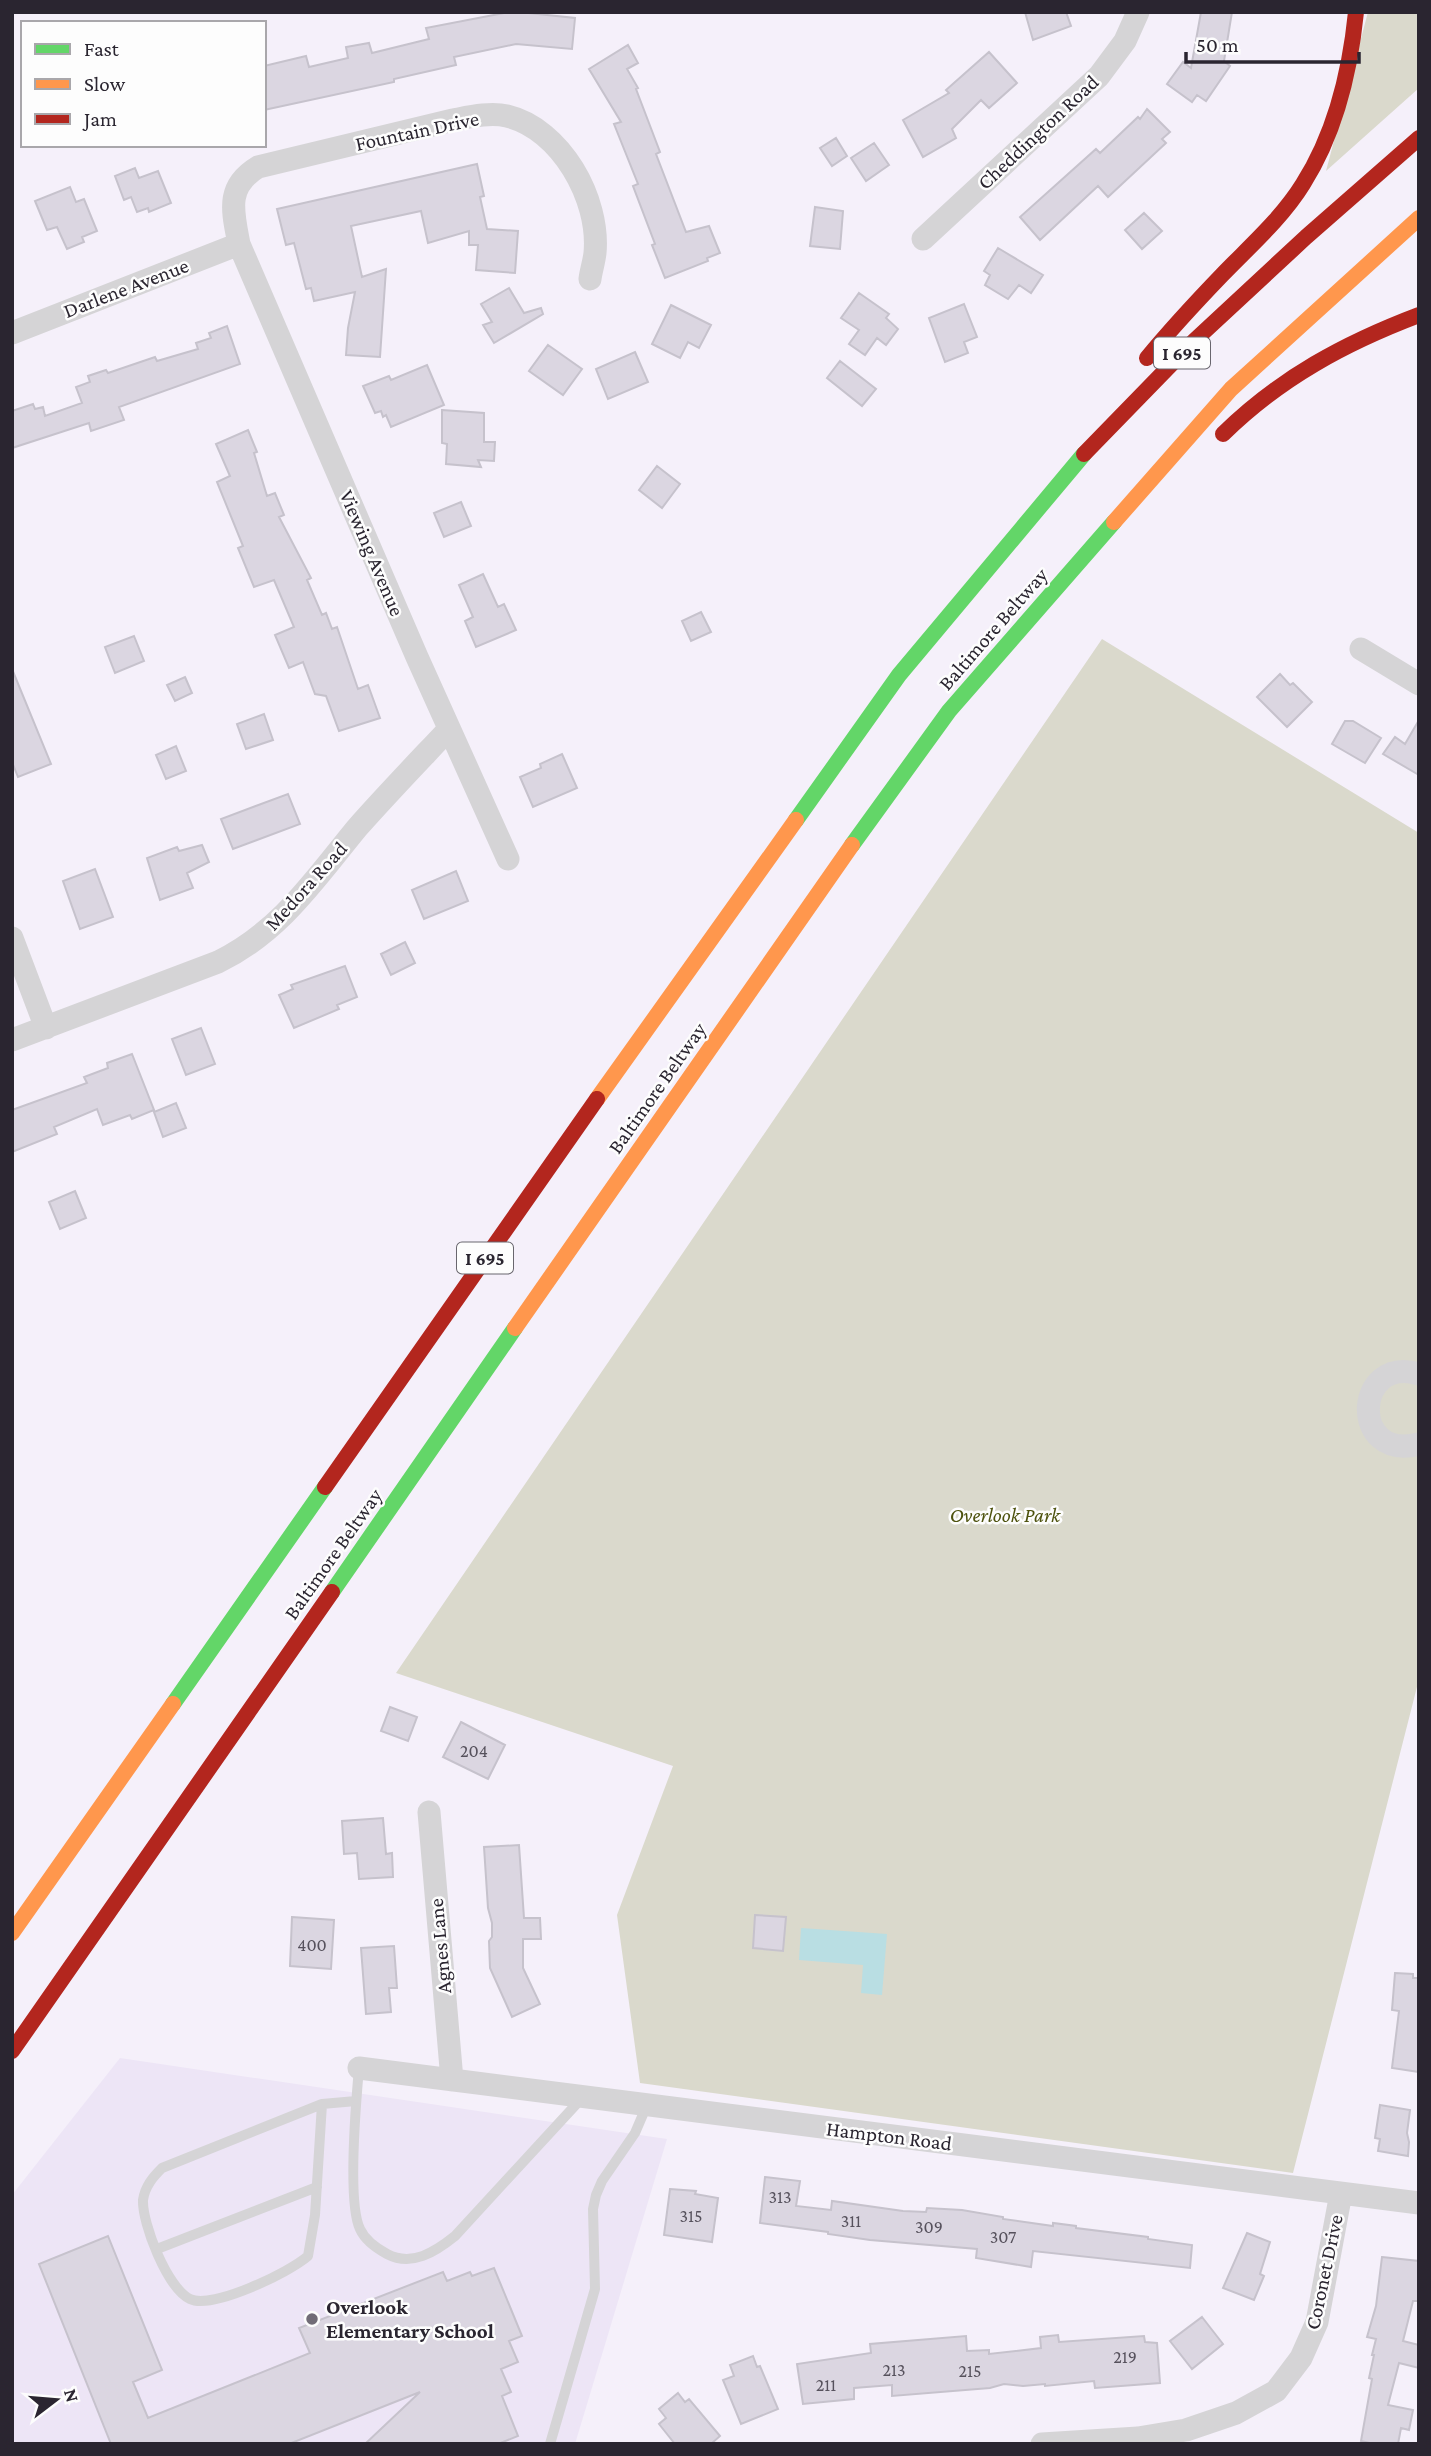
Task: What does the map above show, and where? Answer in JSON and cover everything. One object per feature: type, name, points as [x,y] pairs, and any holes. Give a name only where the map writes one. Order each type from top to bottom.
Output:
[{"type":"highway","points":[[1133,374],[1177,320],[1247,249],[1302,185],[1326,142],[1342,100],[1356,12]]},
{"type":"highway","name":"Baltimore Beltway","points":[[12,1933],[609,1082],[899,675],[1070,468],[1194,341],[1306,237],[1419,138]]},
{"type":"highway","name":"Baltimore Beltway","points":[[12,2050],[860,833],[949,711],[1231,389],[1345,282],[1419,218]]},
{"type":"highway","points":[[1212,446],[1248,407],[1316,359],[1419,315]]},
{"type":"highway","points":[[968,590],[1063,461],[1107,407]]},
{"type":"highway","points":[[1065,580],[1097,569]]},
{"type":"street","name":"Cheddington Road","points":[[923,239],[1099,76],[1125,41],[1138,12]]},
{"type":"street","name":"Fountain Drive","points":[[240,244],[233,201],[238,184],[258,167],[453,120],[476,116],[506,116],[537,129],[559,148],[574,169],[588,203],[594,231],[595,252],[590,279]]},
{"type":"street","name":"Darlene Avenue","points":[[12,332],[240,244]]},
{"type":"street","name":"Viewing Avenue","points":[[240,244],[449,729],[508,859]]},
{"type":"street","points":[[1361,649],[1419,684]]},
{"type":"street","name":"Medora Road","points":[[12,1041],[243,950],[296,902],[391,789],[449,729]]},
{"type":"street","points":[[12,938],[46,1028]]},
{"type":"street","points":[[1419,1374],[1409,1371],[1391,1373],[1376,1384],[1368,1399],[1367,1417],[1375,1433],[1390,1444],[1406,1447],[1419,1444]]},
{"type":"street","name":"Agnes Lane","points":[[429,1812],[452,2080]]},
{"type":"street","name":"Hampton Road","points":[[359,2068],[1419,2203]]},
{"type":"street","name":"Coronet Drive","points":[[1042,2444],[1138,2438],[1186,2430],[1236,2413],[1276,2391],[1301,2358],[1317,2322],[1341,2193]]},
{"type":"lane","points":[[359,2068],[354,2211],[360,2230],[375,2248],[395,2258],[415,2259],[434,2253],[455,2236],[582,2097]]},
{"type":"lane","points":[[322,2104],[317,2187],[308,2256],[287,2271],[217,2299],[190,2300],[169,2279],[144,2216],[144,2196],[151,2180],[162,2168],[322,2104],[356,2101]]},
{"type":"lane","points":[[550,2444],[595,2289],[593,2209],[596,2195],[602,2181],[635,2133],[647,2105]]},
{"type":"lane","points":[[157,2249],[317,2187]]},
{"type":"shaded area","name":"Overlook Elementary School","points":[[120,2058],[667,2139],[575,2444],[12,2444],[12,2195]]},
{"type":"green space","points":[[1368,12],[1419,12],[1419,88],[1326,171]]},
{"type":"green space","name":"Overlook Park","points":[[1102,639],[1419,833],[1419,1679],[1293,2173],[640,2083],[617,1915],[673,1766],[396,1673]]},
{"type":"water","points":[[801,1928],[887,1934],[882,1995],[861,1993],[863,1965],[799,1960]]},
{"type":"building","points":[[1025,12],[1066,12],[1071,26],[1033,40]]},
{"type":"building","points":[[1201,12],[1232,12],[1224,61],[1230,66],[1206,101],[1197,95],[1192,102],[1167,84],[1183,62],[1191,68]]},
{"type":"building","points":[[504,13],[575,18],[572,49],[516,44],[454,57],[456,65],[394,79],[394,82],[266,110],[266,66],[306,56],[309,67],[348,58],[346,47],[369,43],[372,53],[429,39],[426,28]]},
{"type":"building","points":[[628,45],[638,63],[627,69],[638,88],[636,89],[660,152],[656,154],[686,232],[709,226],[720,253],[707,258],[708,261],[665,278],[633,186],[638,184],[614,124],[621,122],[589,69]]},
{"type":"building","points":[[989,52],[1017,83],[989,108],[981,100],[952,129],[956,138],[923,157],[903,120],[949,93],[946,90]]},
{"type":"building","points":[[1147,109],[1170,132],[1162,139],[1166,143],[1108,197],[1098,186],[1040,240],[1020,217],[1096,149],[1100,153],[1138,117],[1140,119]]},
{"type":"building","points":[[836,138],[847,156],[832,166],[820,148]]},
{"type":"building","points":[[874,143],[889,165],[866,181],[851,158]]},
{"type":"building","points":[[477,164],[487,229],[518,231],[515,273],[476,270],[478,245],[469,245],[469,231],[428,243],[421,211],[351,226],[362,277],[386,269],[380,357],[346,355],[355,292],[314,301],[311,288],[306,289],[294,243],[286,245],[277,209]]},
{"type":"building","points":[[135,168],[139,178],[158,171],[171,203],[149,212],[148,208],[137,212],[131,197],[124,200],[115,176]]},
{"type":"building","points":[[70,187],[76,202],[84,199],[97,231],[82,237],[84,242],[67,249],[57,227],[47,230],[35,201]]},
{"type":"building","points":[[815,207],[843,211],[840,249],[810,246]]},
{"type":"building","points":[[1144,213],[1162,231],[1142,249],[1125,230]]},
{"type":"building","points":[[998,248],[1043,275],[1031,293],[1019,285],[1008,299],[985,285],[990,275],[984,271]]},
{"type":"building","points":[[509,288],[524,313],[541,308],[543,314],[494,343],[483,325],[492,322],[481,304]]},
{"type":"building","points":[[859,293],[889,314],[886,318],[898,329],[886,345],[877,338],[865,355],[849,344],[859,330],[841,318]]},
{"type":"building","points":[[964,304],[977,337],[964,342],[968,353],[945,362],[929,318]]},
{"type":"building","points":[[671,305],[711,325],[699,348],[688,342],[680,358],[652,344]]},
{"type":"building","points":[[227,326],[240,364],[119,407],[124,420],[91,431],[89,423],[12,448],[12,411],[33,404],[35,409],[43,407],[45,416],[82,403],[76,387],[90,382],[88,376],[106,370],[108,373],[155,357],[157,361],[198,349],[196,343],[211,338],[209,333]]},
{"type":"building","points":[[548,345],[582,369],[563,395],[529,371]]},
{"type":"building","points":[[635,352],[648,382],[608,399],[596,369]]},
{"type":"building","points":[[840,361],[876,389],[862,406],[827,378]]},
{"type":"building","points":[[427,365],[444,405],[391,427],[386,415],[383,417],[381,411],[375,413],[363,386],[389,376],[391,380]]},
{"type":"building","points":[[442,410],[484,413],[484,442],[495,442],[494,461],[478,460],[481,467],[446,464],[447,444],[442,443]]},
{"type":"building","points":[[248,430],[257,452],[254,453],[267,496],[275,493],[284,515],[279,517],[311,578],[307,580],[322,615],[326,613],[332,629],[337,627],[358,689],[368,685],[380,718],[339,731],[326,696],[315,694],[303,662],[289,668],[275,635],[294,627],[274,580],[254,587],[238,548],[243,546],[217,482],[230,476],[216,444]]},
{"type":"building","points":[[657,466],[680,484],[662,508],[639,490]]},
{"type":"building","points":[[461,502],[471,526],[444,537],[434,513]]},
{"type":"building","points":[[483,574],[498,607],[504,604],[516,630],[476,647],[465,621],[473,617],[459,585]]},
{"type":"building","points":[[701,612],[711,632],[691,641],[682,621]]},
{"type":"building","points":[[134,636],[144,661],[115,673],[105,647]]},
{"type":"building","points":[[12,669],[51,764],[18,777],[12,762]]},
{"type":"building","points":[[1280,674],[1312,702],[1287,727],[1257,697]]},
{"type":"building","points":[[185,677],[192,693],[175,701],[167,685]]},
{"type":"building","points":[[264,714],[273,740],[246,749],[237,724]]},
{"type":"building","points":[[1419,720],[1419,775],[1383,754],[1395,737],[1405,744]]},
{"type":"building","points":[[1345,721],[1353,721],[1381,738],[1365,763],[1332,744]]},
{"type":"building","points":[[176,746],[186,771],[166,779],[156,755]]},
{"type":"building","points":[[562,754],[577,788],[533,807],[520,777],[541,768],[540,764]]},
{"type":"building","points":[[288,794],[300,824],[233,849],[221,819]]},
{"type":"building","points":[[202,845],[209,862],[187,873],[193,888],[160,900],[147,858],[177,847],[179,851]]},
{"type":"building","points":[[95,869],[113,917],[80,929],[63,881]]},
{"type":"building","points":[[456,871],[468,901],[424,919],[412,890]]},
{"type":"building","points":[[405,942],[415,963],[391,975],[381,954]]},
{"type":"building","points":[[345,966],[357,997],[337,1005],[339,1009],[294,1028],[279,995],[293,989],[291,985]]},
{"type":"building","points":[[201,1028],[215,1064],[186,1075],[172,1039]]},
{"type":"building","points":[[132,1054],[154,1110],[132,1119],[130,1115],[103,1125],[97,1109],[54,1127],[57,1134],[12,1152],[12,1110],[87,1083],[84,1077],[108,1068],[107,1063]]},
{"type":"building","points":[[176,1103],[186,1128],[163,1137],[154,1112]]},
{"type":"building","points":[[75,1191],[86,1218],[60,1229],[49,1202]]},
{"type":"building","points":[[390,1707],[417,1717],[408,1741],[381,1731]]},
{"type":"building","points":[[461,1722],[505,1745],[488,1779],[443,1757]]},
{"type":"building","points":[[383,1818],[386,1854],[392,1853],[393,1877],[359,1879],[357,1853],[344,1854],[342,1821]]},
{"type":"building","points":[[519,1845],[524,1918],[540,1918],[541,1939],[523,1939],[523,1968],[540,2004],[512,2017],[490,1968],[489,1941],[492,1937],[492,1923],[488,1908],[484,1847]]},
{"type":"building","points":[[755,1915],[786,1917],[783,1951],[753,1948]]},
{"type":"building","points":[[292,1917],[334,1920],[331,1969],[290,1966]]},
{"type":"building","points":[[394,1946],[397,1988],[389,1988],[391,2012],[366,2014],[361,1948]]},
{"type":"building","points":[[1395,1973],[1413,1974],[1413,1978],[1419,1978],[1419,2072],[1392,2068],[1399,2011],[1392,2010]]},
{"type":"building","points":[[1380,2105],[1410,2110],[1408,2156],[1378,2151],[1380,2139],[1375,2138]]},
{"type":"building","points":[[765,2177],[800,2181],[796,2206],[831,2210],[832,2201],[903,2211],[926,2212],[927,2208],[962,2210],[1003,2219],[1053,2226],[1053,2223],[1076,2226],[1192,2245],[1190,2268],[1033,2251],[1031,2267],[976,2258],[977,2249],[870,2240],[760,2223]]},
{"type":"building","points":[[670,2189],[696,2191],[695,2194],[718,2198],[712,2242],[664,2235]]},
{"type":"building","points":[[1247,2233],[1270,2242],[1260,2274],[1264,2276],[1254,2300],[1223,2288]]},
{"type":"building","points":[[108,2236],[162,2370],[133,2382],[148,2418],[310,2353],[299,2328],[443,2272],[447,2281],[470,2272],[472,2276],[494,2268],[522,2336],[509,2341],[518,2362],[501,2369],[511,2392],[502,2396],[518,2436],[498,2444],[365,2444],[420,2392],[289,2444],[111,2444],[39,2264]]},
{"type":"building","points":[[1382,2257],[1419,2261],[1419,2301],[1413,2301],[1403,2341],[1419,2345],[1419,2368],[1399,2363],[1388,2405],[1413,2410],[1409,2430],[1401,2428],[1398,2444],[1361,2441],[1376,2339],[1367,2337],[1376,2306]]},
{"type":"building","points":[[1202,2317],[1223,2344],[1192,2369],[1170,2341]]},
{"type":"building","points":[[1058,2335],[1059,2342],[1144,2336],[1145,2342],[1157,2343],[1160,2383],[1095,2388],[1094,2381],[1045,2386],[1004,2384],[990,2388],[892,2396],[892,2385],[854,2388],[854,2399],[803,2404],[797,2364],[871,2353],[870,2344],[966,2336],[967,2351],[989,2350],[989,2354],[1041,2348],[1040,2337]]},
{"type":"building","points":[[753,2356],[778,2409],[741,2424],[723,2380],[734,2376],[730,2365]]},
{"type":"building","points":[[678,2393],[685,2402],[689,2399],[720,2436],[711,2444],[675,2444],[659,2424],[666,2418],[659,2409]]},
{"type":"traffic: fast","points":[[796,820],[899,675],[1084,454]]},
{"type":"traffic: fast","points":[[852,845],[949,711],[1114,522]]},
{"type":"traffic: fast","points":[[332,1592],[515,1328]]},
{"type":"traffic: fast","points":[[173,1704],[325,1487]]},
{"type":"traffic: slow","points":[[1114,522],[1231,389],[1419,218]]},
{"type":"traffic: slow","points":[[597,1099],[796,820]]},
{"type":"traffic: slow","points":[[515,1328],[852,845]]},
{"type":"traffic: slow","points":[[12,1933],[173,1704]]},
{"type":"traffic: jam","points":[[1147,358],[1193,305],[1276,220],[1303,184],[1324,144],[1340,101],[1356,12]]},
{"type":"traffic: jam","points":[[1084,454],[1194,341],[1306,237],[1419,138]]},
{"type":"traffic: jam","points":[[1223,434],[1267,396],[1315,364],[1339,350],[1419,315]]},
{"type":"traffic: jam","points":[[325,1487],[597,1099]]},
{"type":"traffic: jam","points":[[12,2051],[332,1592]]},
{"type":"place","name":"Overlook Elementary School","points":[[312,2319]]}]
